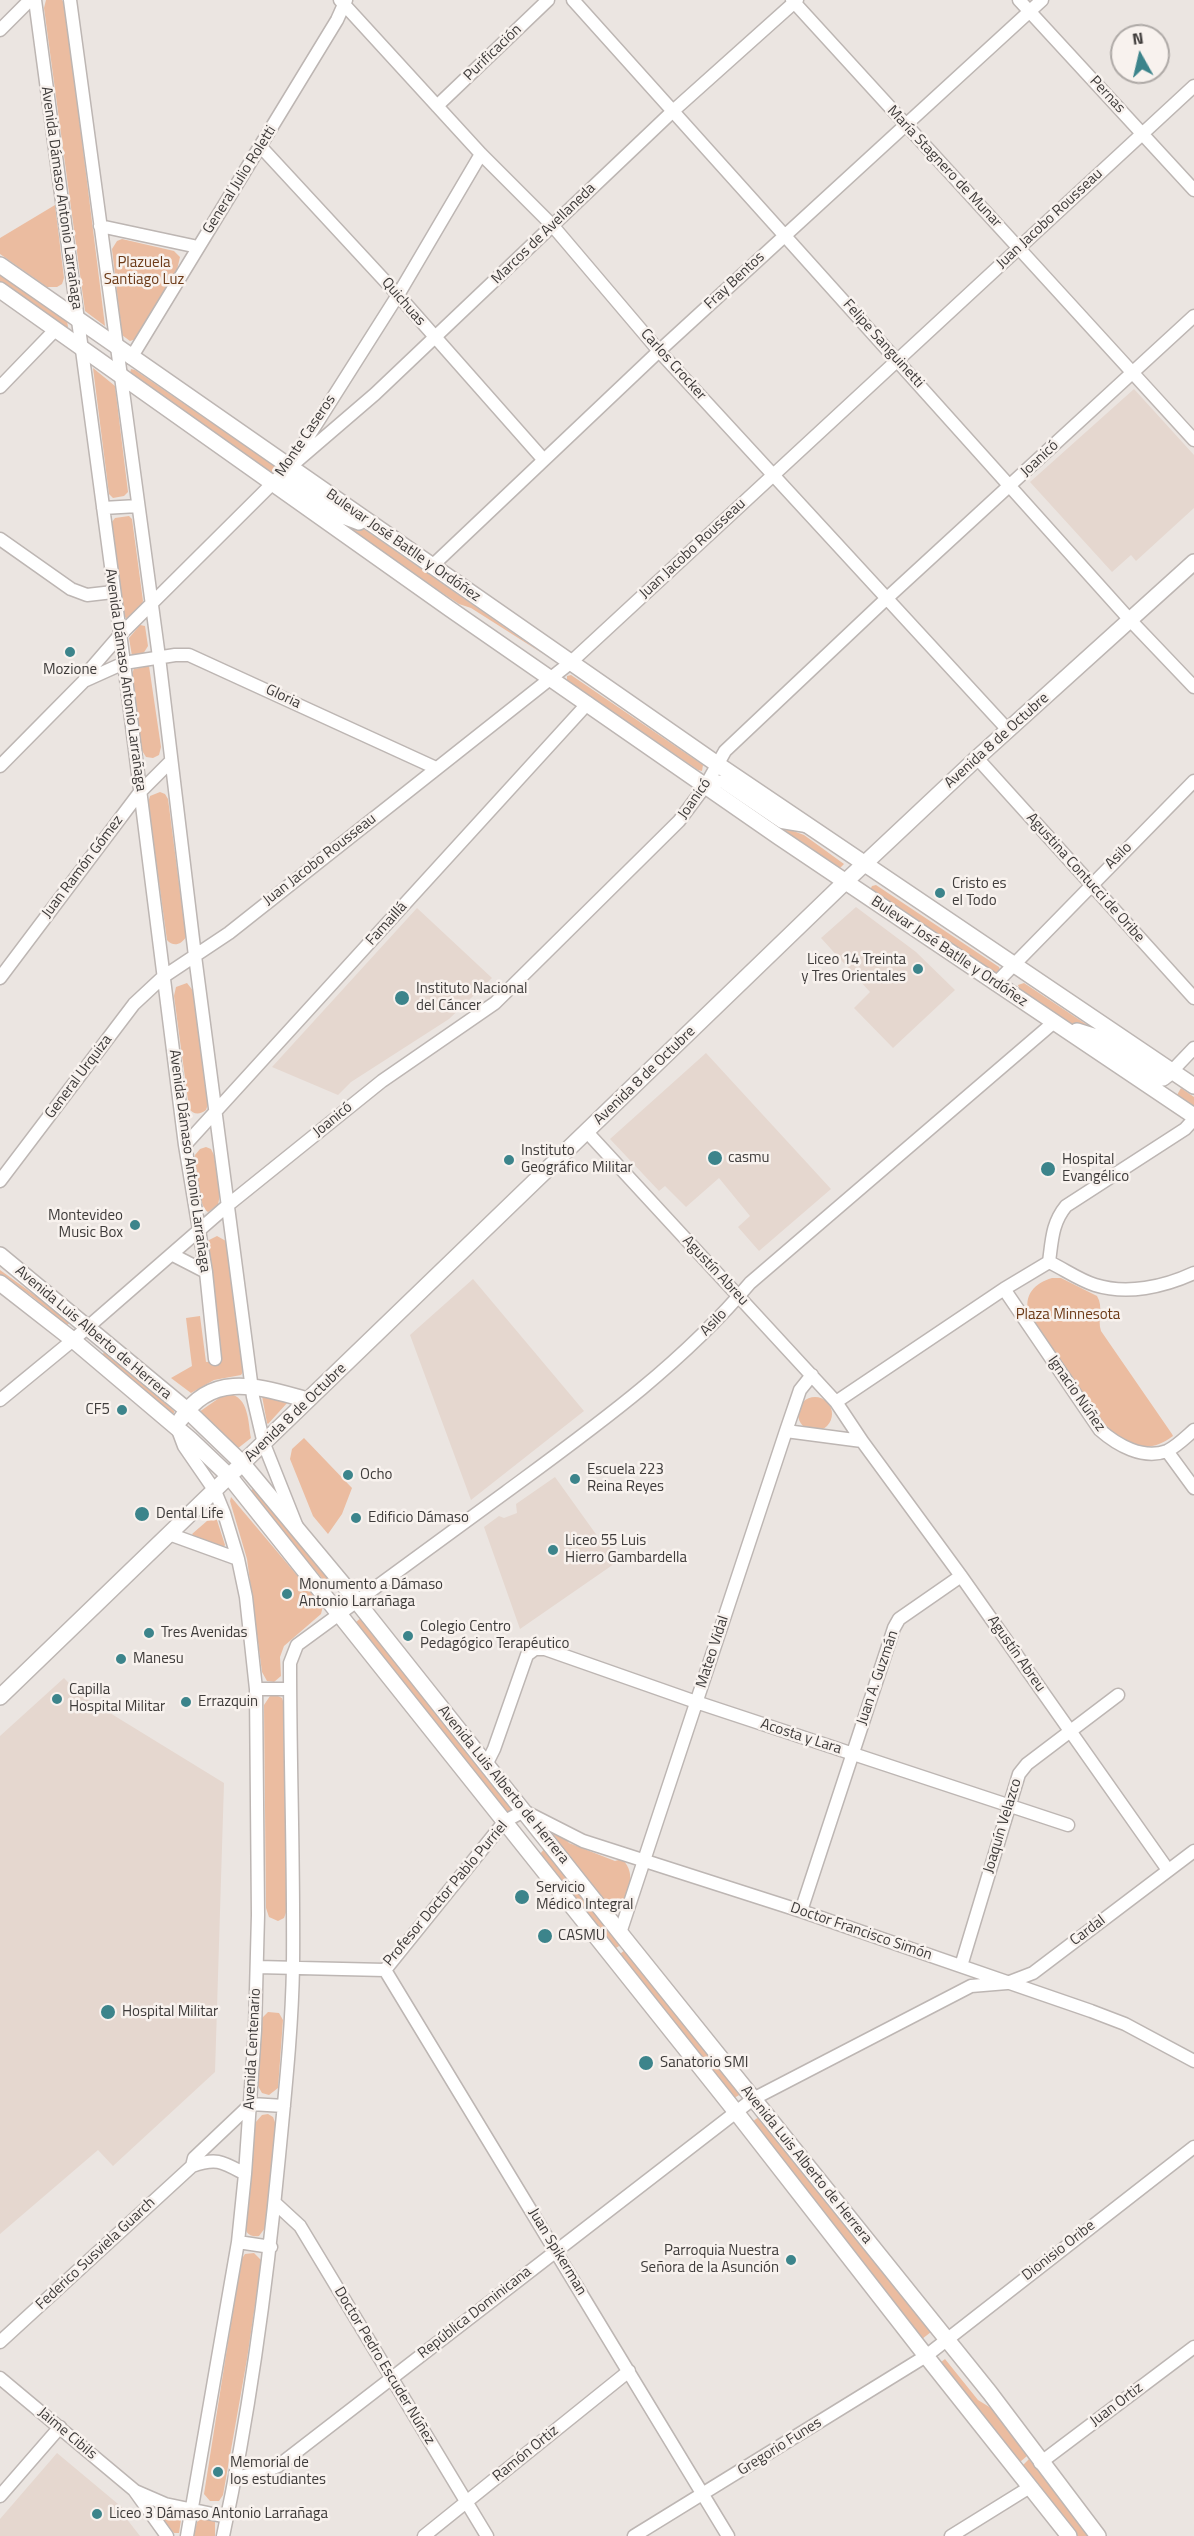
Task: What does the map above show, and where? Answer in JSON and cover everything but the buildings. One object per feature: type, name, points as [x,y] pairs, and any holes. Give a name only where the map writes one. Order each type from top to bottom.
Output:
[{"type":"main road","name":"Bulevar José Batlle y Ordóñez","points":[[0,265],[117,349],[216,414],[431,567],[806,826],[1194,1086]]},
{"type":"main road","name":"Bulevar José Batlle y Ordóñez","points":[[0,290],[450,609],[845,882],[1194,1117]]},
{"type":"main road","points":[[273,484],[280,480],[288,481],[335,513],[371,524]]},
{"type":"main road","name":"Avenida 8 de Octubre","points":[[3,1689],[215,1491],[864,864],[977,758],[1194,562]]},
{"type":"main road","points":[[450,609],[471,612],[550,664],[557,666],[570,663]]},
{"type":"main road","points":[[1057,1026],[1089,1034],[1160,1078],[1172,1071]]},
{"type":"main road","name":"Avenida Luis Alberto de Herrera","points":[[0,1255],[187,1410],[243,1464],[356,1601],[990,2393],[1040,2463],[1098,2536]]},
{"type":"main road","name":"Avenida Luis Alberto de Herrera","points":[[0,1283],[73,1340],[229,1476],[736,2112],[1069,2536]]},
{"type":"main road","points":[[187,1410],[219,1388],[241,1384],[308,1400]]},
{"type":"main road","name":"Avenida Luis Alberto de Herrera","points":[[178,1430],[187,1410]]},
{"type":"street","points":[[0,30],[30,0]]},
{"type":"street","name":"Avenida Dámaso Antonio Larrañaga","points":[[35,0],[124,663],[185,1145],[206,1272],[215,1359]]},
{"type":"street","points":[[70,0],[159,657],[251,1386],[264,1444],[299,1531]]},
{"type":"street","name":"Purificación","points":[[437,106],[548,0]]},
{"type":"street","name":"Felipe Sanguinetti","points":[[573,0],[1131,620],[1194,687]]},
{"type":"street","name":"Pernas","points":[[1019,0],[1194,190]]},
{"type":"street","name":"Fray Bentos","points":[[431,567],[659,351],[904,124],[1042,0]]},
{"type":"street","name":"Marcos de Avellaneda","points":[[289,467],[345,420],[435,338],[673,111],[795,1]]},
{"type":"street","name":"María Stagnero de Munar","points":[[795,1],[904,124],[1194,440]]},
{"type":"street","name":"Carlos Crocker","points":[[343,2],[481,154],[552,225],[659,351],[1008,730]]},
{"type":"street","name":"General Julio Roletti","points":[[131,358],[261,147],[343,2]]},
{"type":"street","name":"Juan Jacobo Rousseau","points":[[163,977],[238,926],[570,663],[1194,86]]},
{"type":"street","name":"Quichuas","points":[[261,147],[398,295],[543,459]]},
{"type":"street","name":"Monte Caseros","points":[[0,766],[84,681],[88,672],[120,635],[289,467],[398,295],[481,154]]},
{"type":"street","points":[[100,226],[198,247]]},
{"type":"street","name":"Joanicó","points":[[0,1400],[89,1327],[228,1205],[382,1081],[495,1003],[680,821],[706,785],[725,751],[886,599],[1194,316]]},
{"type":"street","points":[[0,387],[56,329]]},
{"type":"street","points":[[103,508],[138,506]]},
{"type":"street","points":[[0,539],[71,589],[87,595],[113,592]]},
{"type":"street","name":"Gloria","points":[[124,663],[189,655],[202,659],[436,768]]},
{"type":"street","name":"Monte Caseros","points":[[84,681],[124,663]]},
{"type":"street","name":"Famaillá","points":[[185,1145],[588,703]]},
{"type":"street","name":"Agustina Contucci de Oribe","points":[[977,758],[1194,998]]},
{"type":"street","name":"Juan Ramón Gómez","points":[[0,978],[140,792],[171,761]]},
{"type":"street","name":"Asilo","points":[[995,984],[1194,781]]},
{"type":"street","name":"Bulevar José Batlle y Ordóñez","points":[[706,785],[723,782],[782,822],[806,826]]},
{"type":"street","name":"General Urquiza","points":[[0,1181],[134,1004],[163,977]]},
{"type":"street","name":"Asilo","points":[[356,1601],[604,1420],[648,1385],[700,1338],[750,1283],[1057,1026]]},
{"type":"street","points":[[1172,1071],[1194,1048]]},
{"type":"street","points":[[1049,1262],[1053,1228],[1058,1216],[1066,1206],[1185,1129],[1194,1117]]},
{"type":"street","name":"Agustín Abreu","points":[[587,1132],[836,1402],[862,1441],[962,1576],[1168,1870]]},
{"type":"street","points":[[173,1255],[206,1272]]},
{"type":"street","points":[[1049,1262],[1094,1285],[1118,1290],[1156,1286],[1194,1273]]},
{"type":"street","points":[[836,1402],[1004,1289],[1049,1262]]},
{"type":"street","name":"Ignacio Núñez","points":[[1004,1289],[1100,1430],[1111,1440],[1133,1450],[1156,1452],[1167,1450]]},
{"type":"street","name":"Mateo Vidal","points":[[620,1933],[800,1390],[812,1375]]},
{"type":"street","name":"Avenida Luis Alberto de Herrera","points":[[178,1430],[184,1446],[215,1491]]},
{"type":"street","points":[[1194,1430],[1167,1450],[1194,1488]]},
{"type":"street","points":[[786,1431],[862,1441]]},
{"type":"street","name":"Avenida Centenario","points":[[187,2536],[237,2242],[251,2104],[257,1967],[256,1689],[246,1597],[238,1559],[215,1491]]},
{"type":"street","points":[[169,1534],[238,1559]]},
{"type":"street","name":"Juan A. Guzmán","points":[[801,1911],[894,1628],[899,1619],[962,1576]]},
{"type":"street","points":[[223,2536],[235,2478],[271,2247],[284,2106],[293,1968],[290,1658],[297,1645],[356,1601]]},
{"type":"street","name":"Acosta y Lara","points":[[486,1764],[494,1749],[527,1655],[535,1649],[545,1649],[696,1702],[1068,1825]]},
{"type":"street","points":[[256,1689],[291,1689]]},
{"type":"street","name":"Joaquín Velazco","points":[[961,1966],[1019,1774],[1023,1768],[1119,1695]]},
{"type":"street","name":"Profesor Doctor Pablo Purriel","points":[[257,1967],[385,1970],[505,1821],[524,1811]]},
{"type":"street","name":"Doctor Francisco Simón","points":[[524,1811],[583,1841],[801,1911],[1125,2024],[1194,2061]]},
{"type":"street","name":"Cardal","points":[[736,2112],[753,2099],[971,1986],[1007,1983],[1033,1973],[1194,1851]]},
{"type":"street","points":[[961,1966],[971,1986]]},
{"type":"street","name":"Juan Spikerman","points":[[385,1970],[728,2536]]},
{"type":"street","points":[[251,2104],[284,2106]]},
{"type":"street","name":"Federico Susviela Guarch","points":[[0,2342],[192,2166],[194,2158],[251,2104]]},
{"type":"street","name":"República Dominicana","points":[[235,2478],[278,2466],[736,2112]]},
{"type":"street","name":"Dionisio Oribe","points":[[926,2356],[1194,2147]]},
{"type":"street","points":[[192,2166],[210,2160],[222,2161],[245,2174]]},
{"type":"street","name":"Doctor Pedro Escuder Núñez","points":[[275,2203],[300,2226],[487,2536]]},
{"type":"street","points":[[237,2242],[271,2247]]},
{"type":"street","name":"Juan Ortiz","points":[[1040,2463],[1194,2347]]},
{"type":"street","name":"Gregorio Funes","points":[[634,2536],[926,2356]]},
{"type":"street","name":"Ramón Ortiz","points":[[424,2536],[629,2371]]},
{"type":"street","name":"Jaime Cibils","points":[[0,2378],[134,2490],[167,2536]]},
{"type":"street","points":[[0,2496],[60,2427]]},
{"type":"street","points":[[951,2536],[1030,2487]]},
{"type":"street","name":"Jaime Cibils","points":[[134,2490],[165,2504],[227,2517]]},
{"type":"shaded area","points":[[1134,389],[1194,455],[1194,508],[1136,561],[1131,555],[1112,572],[1030,482]]},
{"type":"shaded area","points":[[856,907],[916,952],[955,990],[893,1048],[854,1008],[870,992],[821,938]]},
{"type":"shaded area","name":"Instituto Nacional del Cáncer","points":[[417,908],[492,978],[449,1019],[351,1082],[338,1095],[272,1067]]},
{"type":"shaded area","name":"casmu","points":[[706,1053],[831,1189],[759,1251],[738,1227],[750,1216],[719,1178],[686,1207],[665,1186],[659,1191],[610,1139]]},
{"type":"shaded area","points":[[473,1279],[584,1411],[471,1500],[410,1335]]},
{"type":"shaded area","name":"Liceo 55 Luis Hierro Gambardella","points":[[555,1477],[603,1544],[627,1555],[520,1629],[484,1527],[499,1516],[504,1518],[517,1513],[516,1504]]},
{"type":"shaded area","name":"Hospital Militar","points":[[64,1678],[79,1694],[224,1783],[215,2072],[113,2166],[98,2150],[0,2234],[0,1736]]},
{"type":"shaded area","points":[[57,2453],[130,2514],[126,2518],[140,2536],[0,2536],[0,2519]]},
{"type":"green space","points":[[46,0],[62,0],[65,5],[105,326],[85,311],[44,8]]},
{"type":"green space","points":[[55,205],[64,278],[62,284],[57,287],[47,287],[0,254],[0,238]]},
{"type":"green space","name":"Plazuela Santiago Luz","points":[[122,239],[174,251],[180,257],[177,270],[136,339],[130,341],[122,335],[112,249],[117,241]]},
{"type":"green space","points":[[0,275],[67,321],[68,327],[65,328],[0,283]]},
{"type":"green space","points":[[93,368],[115,386],[128,492],[124,496],[113,498],[109,494]]},
{"type":"green space","points":[[131,369],[276,467],[276,471],[270,473],[130,373]]},
{"type":"green space","points":[[297,492],[367,531],[545,655],[471,608],[459,604]]},
{"type":"green space","points":[[129,516],[132,519],[143,601],[141,607],[127,619],[124,616],[112,522],[115,518]]},
{"type":"green space","points":[[140,625],[145,626],[148,646],[143,654],[132,656],[129,638]]},
{"type":"green space","points":[[149,666],[161,747],[159,755],[153,758],[146,757],[141,749],[132,673],[134,669]]},
{"type":"green space","points":[[571,675],[703,765],[702,771],[567,681],[567,676]]},
{"type":"green space","points":[[723,789],[788,829],[804,835],[844,864],[839,869]]},
{"type":"green space","points":[[160,792],[168,799],[186,937],[177,944],[172,944],[167,940],[148,803],[150,796]]},
{"type":"green space","points":[[876,885],[999,967],[1001,972],[995,973],[988,969],[870,890]]},
{"type":"green space","points":[[187,983],[194,992],[208,1104],[206,1110],[201,1113],[192,1112],[189,1108],[174,996],[176,987]]},
{"type":"green space","points":[[1024,983],[1155,1070],[1063,1019],[1020,990],[1018,985]]},
{"type":"green space","points":[[1181,1088],[1194,1097],[1194,1106],[1177,1095]]},
{"type":"green space","points":[[206,1147],[211,1149],[214,1155],[220,1194],[218,1205],[208,1212],[200,1195],[195,1155],[200,1149]]},
{"type":"green space","points":[[217,1236],[226,1241],[243,1372],[241,1375],[214,1380],[191,1393],[171,1378],[192,1366],[186,1318],[200,1316],[206,1362],[222,1360],[206,1245],[209,1240]]},
{"type":"green space","points":[[0,1270],[72,1322],[67,1325],[30,1295],[0,1275]]},
{"type":"green space","name":"Plaza Minnesota","points":[[1052,1278],[1061,1278],[1097,1296],[1100,1304],[1101,1331],[1173,1436],[1156,1445],[1140,1446],[1125,1441],[1099,1418],[1029,1314],[1028,1301],[1032,1291],[1040,1283]]},
{"type":"green space","points":[[104,1350],[174,1413],[171,1414],[103,1355]]},
{"type":"green space","points":[[229,1394],[236,1396],[244,1405],[251,1438],[237,1449],[199,1412],[222,1396]]},
{"type":"green space","points":[[262,1396],[288,1402],[268,1424],[267,1423]]},
{"type":"green space","points":[[815,1397],[827,1402],[832,1414],[827,1426],[815,1431],[803,1426],[798,1414],[803,1402]]},
{"type":"green space","points":[[304,1438],[352,1488],[342,1514],[328,1534],[313,1516],[290,1459],[292,1449]]},
{"type":"green space","points":[[254,1488],[336,1586],[331,1589],[249,1492]]},
{"type":"green space","points":[[231,1497],[323,1606],[321,1614],[284,1646],[280,1657],[281,1676],[274,1682],[267,1681],[262,1672],[247,1559],[230,1501]]},
{"type":"green space","points":[[215,1514],[225,1545],[224,1547],[192,1534]]},
{"type":"green space","points":[[362,1617],[514,1808],[509,1814],[356,1622]]},
{"type":"green space","points":[[276,1695],[282,1698],[285,1707],[287,1910],[284,1918],[278,1921],[269,1917],[266,1908],[264,1705],[270,1696]]},
{"type":"green space","points":[[545,1826],[564,1836],[569,1843],[615,1861],[622,1859],[629,1871],[630,1884],[621,1910],[611,1911]]},
{"type":"green space","points":[[545,1848],[622,1944],[616,1948],[540,1854]]},
{"type":"green space","points":[[626,1949],[741,2094],[734,2098],[620,1954]]},
{"type":"green space","points":[[268,2012],[279,2013],[283,2020],[278,2088],[269,2095],[262,2093],[258,2086],[262,2018]]},
{"type":"green space","points":[[268,2114],[273,2117],[276,2125],[265,2228],[259,2236],[254,2236],[248,2234],[245,2228],[255,2123],[262,2115]]},
{"type":"green space","points":[[760,2116],[931,2332],[922,2339],[752,2122]]},
{"type":"green space","points":[[254,2253],[261,2260],[261,2265],[223,2495],[219,2501],[210,2501],[204,2494],[241,2260],[245,2254]]},
{"type":"green space","points":[[945,2359],[978,2400],[991,2408],[1027,2456],[1020,2462],[940,2363]]},
{"type":"green space","points":[[1029,2459],[1089,2536],[1078,2536],[1023,2465]]},
{"type":"green space","points":[[139,2494],[182,2513],[179,2533],[174,2533]]},
{"type":"green space","points":[[202,2518],[215,2522],[215,2536],[194,2536],[197,2522]]},
{"type":"place","name":"Mozione","points":[[70,652]]},
{"type":"place","name":"Cristo es el Todo","points":[[940,893]]},
{"type":"place","name":"Liceo 14 Treinta y Tres Orientales","points":[[918,969]]},
{"type":"place","name":"Instituto Nacional del Cáncer","points":[[402,998]]},
{"type":"place","name":"casmu","points":[[715,1158]]},
{"type":"place","name":"Instituto Geográfico Militar","points":[[509,1160]]},
{"type":"place","name":"Hospital Evangélico","points":[[1048,1169]]},
{"type":"place","name":"Montevideo Music Box","points":[[135,1225]]},
{"type":"place","name":"CF5","points":[[122,1410]]},
{"type":"place","name":"Ocho","points":[[348,1475]]},
{"type":"place","name":"Escuela 223 Reina Reyes","points":[[575,1479]]},
{"type":"place","name":"Dental Life","points":[[142,1514]]},
{"type":"place","name":"Edificio Dámaso","points":[[356,1518]]},
{"type":"place","name":"Liceo 55 Luis Hierro Gambardella","points":[[553,1550]]},
{"type":"place","name":"Monumento a Dámaso Antonio Larrañaga","points":[[287,1594]]},
{"type":"place","name":"Tres Avenidas","points":[[149,1633]]},
{"type":"place","name":"Colegio Centro Pedagógico Terapéutico","points":[[408,1636]]},
{"type":"place","name":"Manesu","points":[[121,1659]]},
{"type":"place","name":"Capilla Hospital Militar","points":[[57,1699]]},
{"type":"place","name":"Errazquin","points":[[186,1702]]},
{"type":"place","name":"Servicio Médico Integral","points":[[522,1897]]},
{"type":"place","name":"CASMU","points":[[545,1936]]},
{"type":"place","name":"Hospital Militar","points":[[108,2012]]},
{"type":"place","name":"Sanatorio SMI","points":[[646,2063]]},
{"type":"place","name":"Parroquia Nuestra Señora de la Asunción","points":[[791,2260]]},
{"type":"place","name":"Memorial de los estudiantes","points":[[218,2472]]},
{"type":"place","name":"Liceo 3 Dámaso Antonio Larrañaga","points":[[97,2514]]}]
